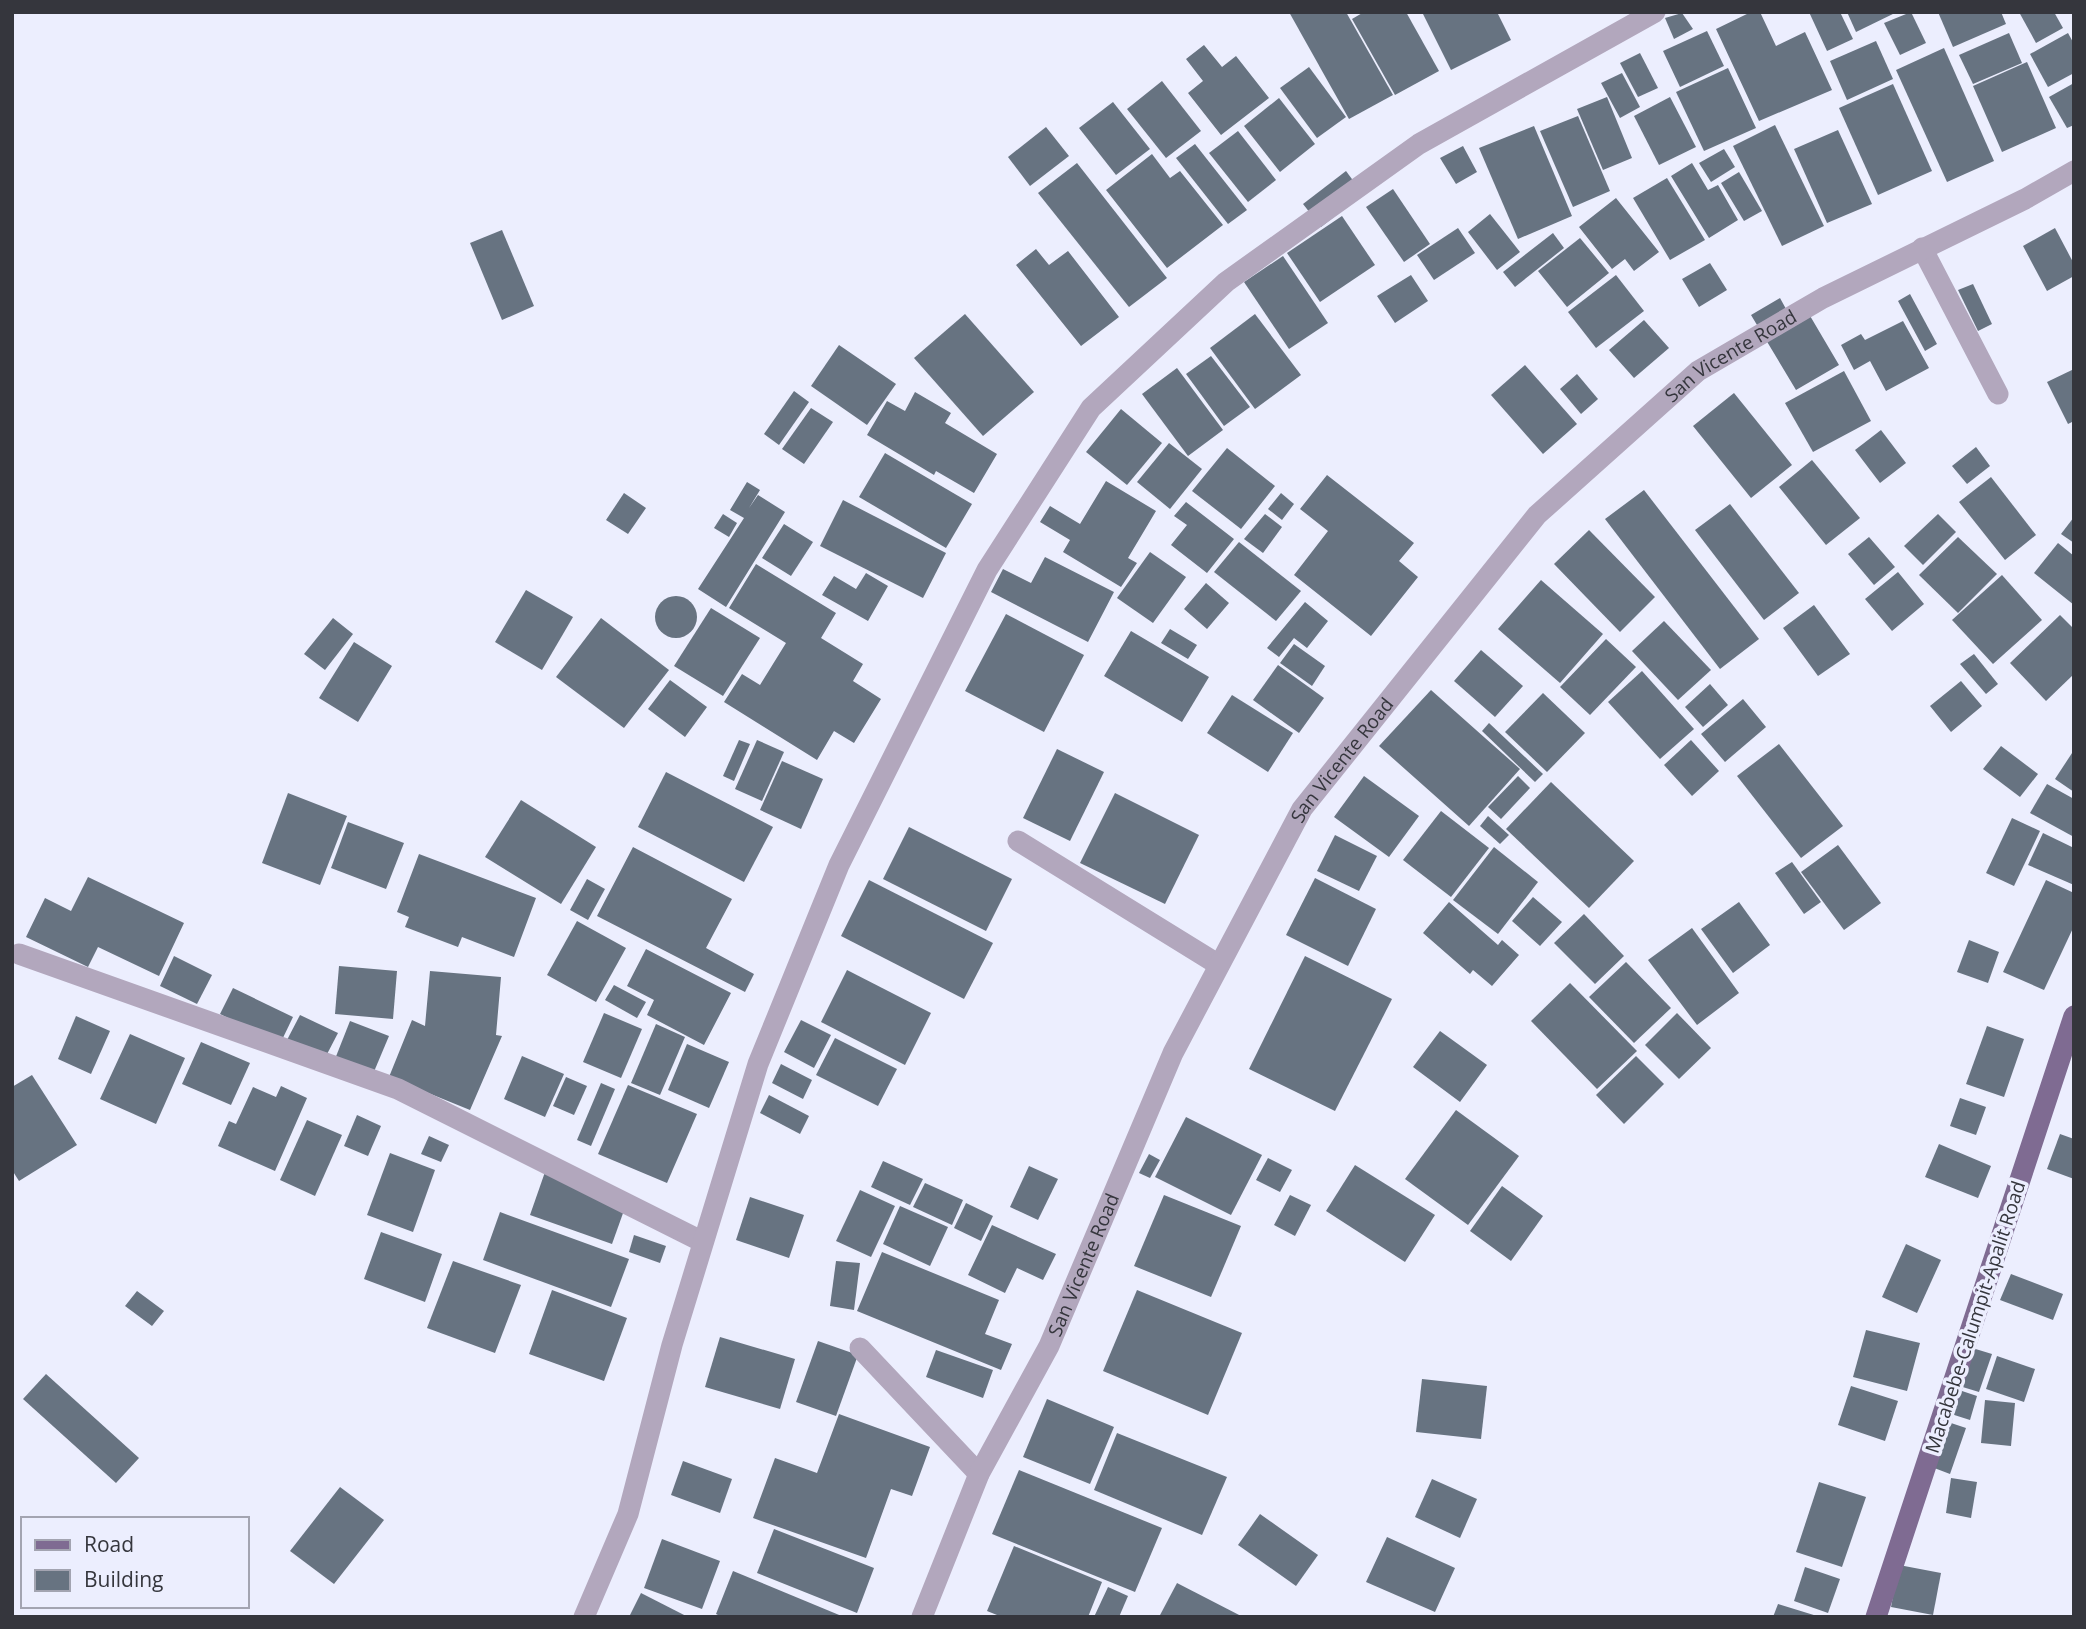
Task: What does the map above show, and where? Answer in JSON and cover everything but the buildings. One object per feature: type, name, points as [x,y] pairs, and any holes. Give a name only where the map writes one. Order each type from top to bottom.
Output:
[{"type":"main road","name":"Macabebe-Calumpit-Apalit Road","points":[[1876,1617],[2074,1016]]},
{"type":"street","points":[[584,1617],[628,1514],[703,1242],[758,1064],[839,865],[986,570],[1091,408],[1226,282],[1419,144],[1655,12]]},
{"type":"street","name":"San Vicente Road","points":[[922,1617],[979,1474],[1049,1346],[1173,1054],[1302,810],[1537,515],[1698,371],[1823,298],[2025,199],[2074,171]]},
{"type":"street","points":[[1922,248],[1997,394]]},
{"type":"street","points":[[1018,841],[1219,965]]},
{"type":"street","points":[[19,954],[398,1089],[703,1242]]},
{"type":"street","points":[[860,1348],[979,1474]]}]
